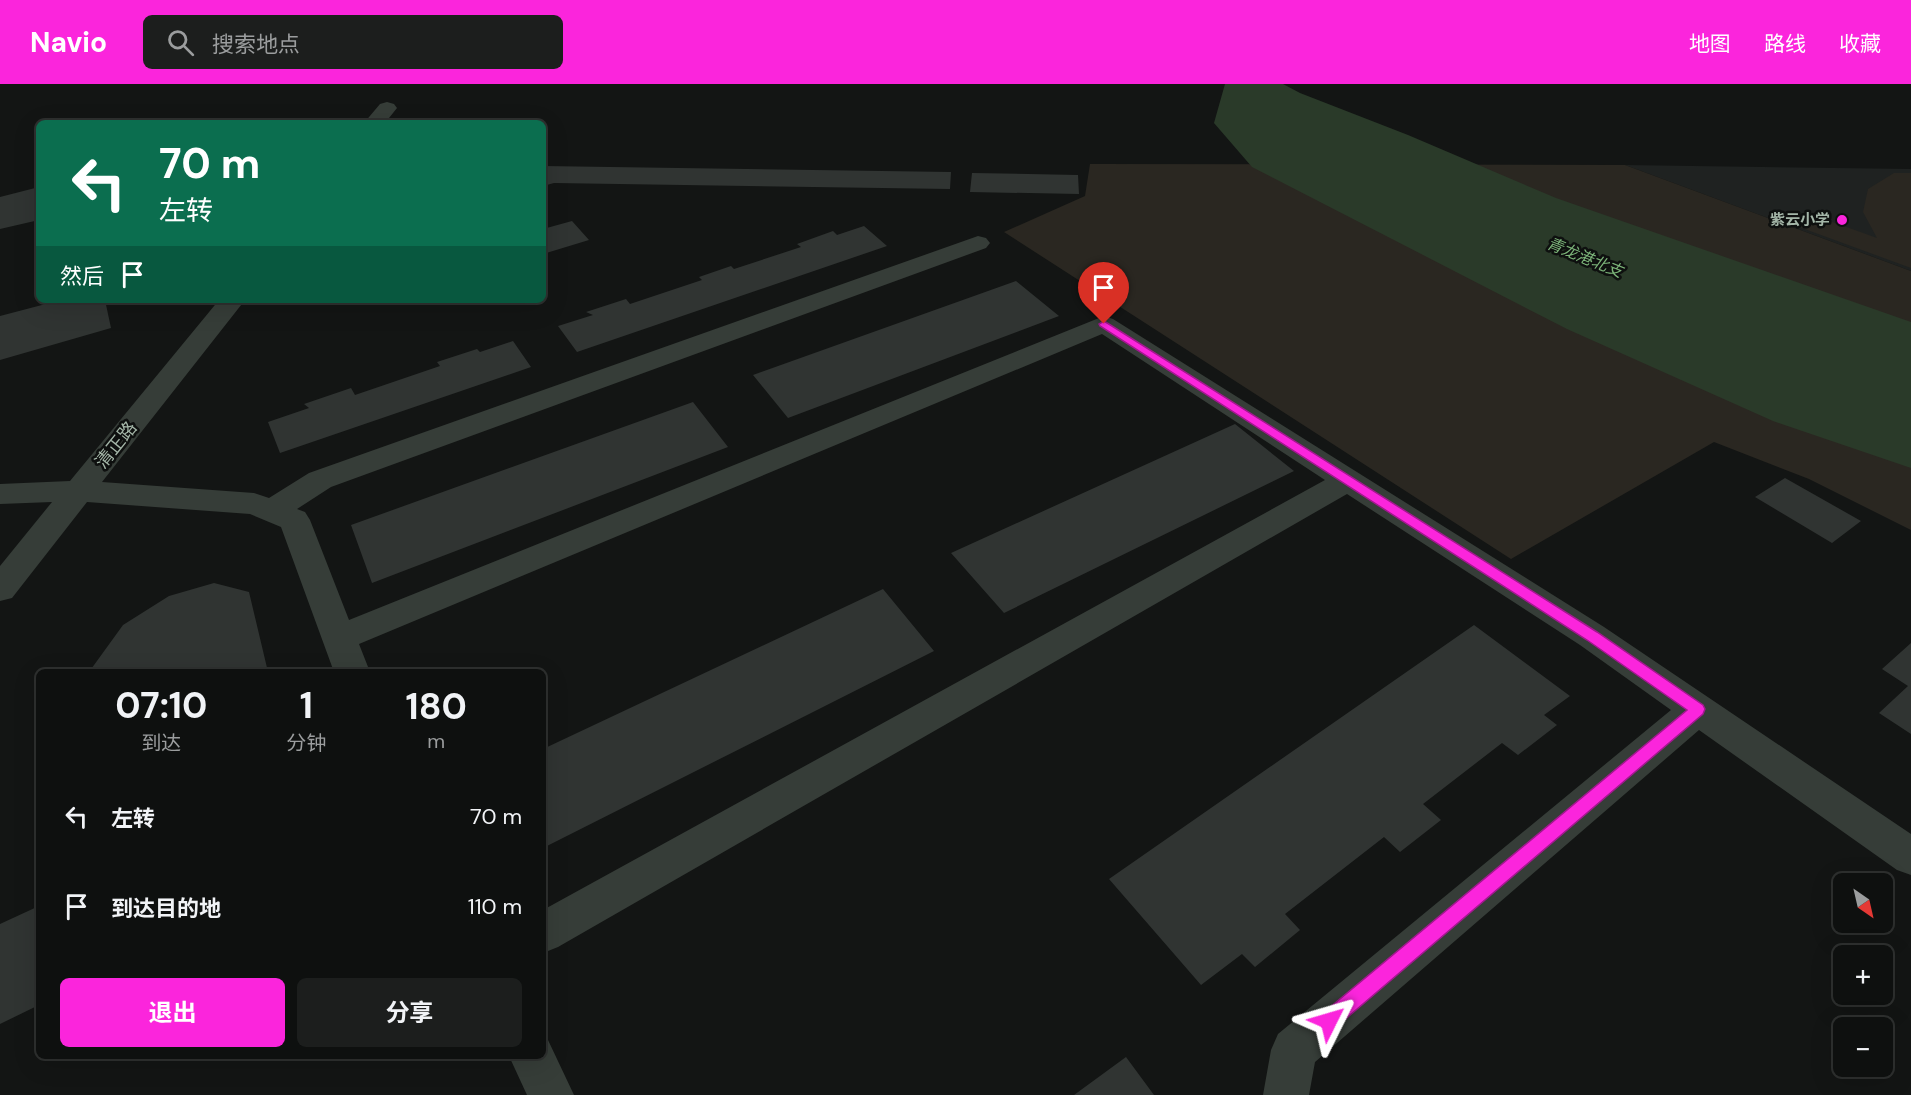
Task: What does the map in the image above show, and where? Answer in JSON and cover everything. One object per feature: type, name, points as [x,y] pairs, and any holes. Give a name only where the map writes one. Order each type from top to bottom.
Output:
[{"type":"street","points":[[272,511],[320,480],[978,243]]},
{"type":"street","name":"清正路","points":[[0,589],[230,303]]},
{"type":"street","points":[[339,638],[1104,324],[1592,636],[1911,857]]},
{"type":"street","points":[[546,931],[1348,480]]},
{"type":"street","points":[[0,494],[79,491],[254,504],[294,520],[351,669]]},
{"type":"street","points":[[1286,1095],[1294,1050],[1698,709]]},
{"type":"street","points":[[533,1059],[551,1095]]},
{"type":"shaded area","points":[[1090,164],[1625,165],[1911,271],[1911,530],[1809,479],[1714,442],[1511,559],[1004,232],[1085,196]]},
{"type":"shaded area","name":"紫云小学","points":[[1625,165],[1911,169],[1911,271]]},
{"type":"shaded area","points":[[1894,173],[1911,173],[1911,268],[1791,224],[1805,212],[1877,238],[1863,212],[1868,189]]},
{"type":"water","name":"青龙港北支","points":[[1225,84],[1283,84],[1556,198],[1911,322],[1911,468],[1773,421],[1567,329],[1252,167],[1214,123]]},
{"type":"building","points":[[546,166],[951,172],[950,189],[554,183],[546,185]]},
{"type":"building","points":[[972,173],[1078,175],[1079,194],[970,192]]},
{"type":"building","points":[[36,188],[36,221],[0,229],[0,197]]},
{"type":"building","points":[[572,221],[589,240],[546,253],[546,228]]},
{"type":"building","points":[[864,226],[887,246],[577,352],[558,326],[593,315],[586,312],[626,299],[630,304],[702,280],[699,277],[731,266],[734,269],[801,247],[797,244],[833,231],[837,235]]},
{"type":"building","points":[[1016,281],[1059,316],[788,418],[753,375]]},
{"type":"building","points":[[50,303],[106,303],[111,328],[0,360],[0,316]]},
{"type":"building","points":[[513,341],[531,367],[280,453],[268,422],[309,408],[304,404],[351,388],[355,395],[440,366],[437,362],[477,349],[480,352]]},
{"type":"building","points":[[693,402],[728,447],[372,583],[351,525]]},
{"type":"building","points":[[1235,424],[1294,471],[1004,613],[951,553]]},
{"type":"building","points":[[1785,478],[1861,521],[1832,543],[1755,497]]},
{"type":"building","points":[[214,583],[249,592],[267,669],[91,669],[123,625],[169,596]]},
{"type":"building","points":[[883,589],[934,651],[546,846],[546,748]]},
{"type":"building","points":[[1474,625],[1570,696],[1544,715],[1557,725],[1518,755],[1502,743],[1423,804],[1441,820],[1400,852],[1384,837],[1285,914],[1300,930],[1255,967],[1242,954],[1201,985],[1109,879]]},
{"type":"building","points":[[1911,643],[1911,734],[1879,713],[1908,686],[1882,669]]},
{"type":"building","points":[[36,907],[36,1006],[0,1024],[0,924]]},
{"type":"building","points":[[1126,1057],[1154,1095],[1074,1095]]},
{"type":"place","name":"紫云小学","points":[[1842,220]]},
{"type":"route","points":[[1104,324],[1592,636],[1698,709],[1329,1021]]}]
